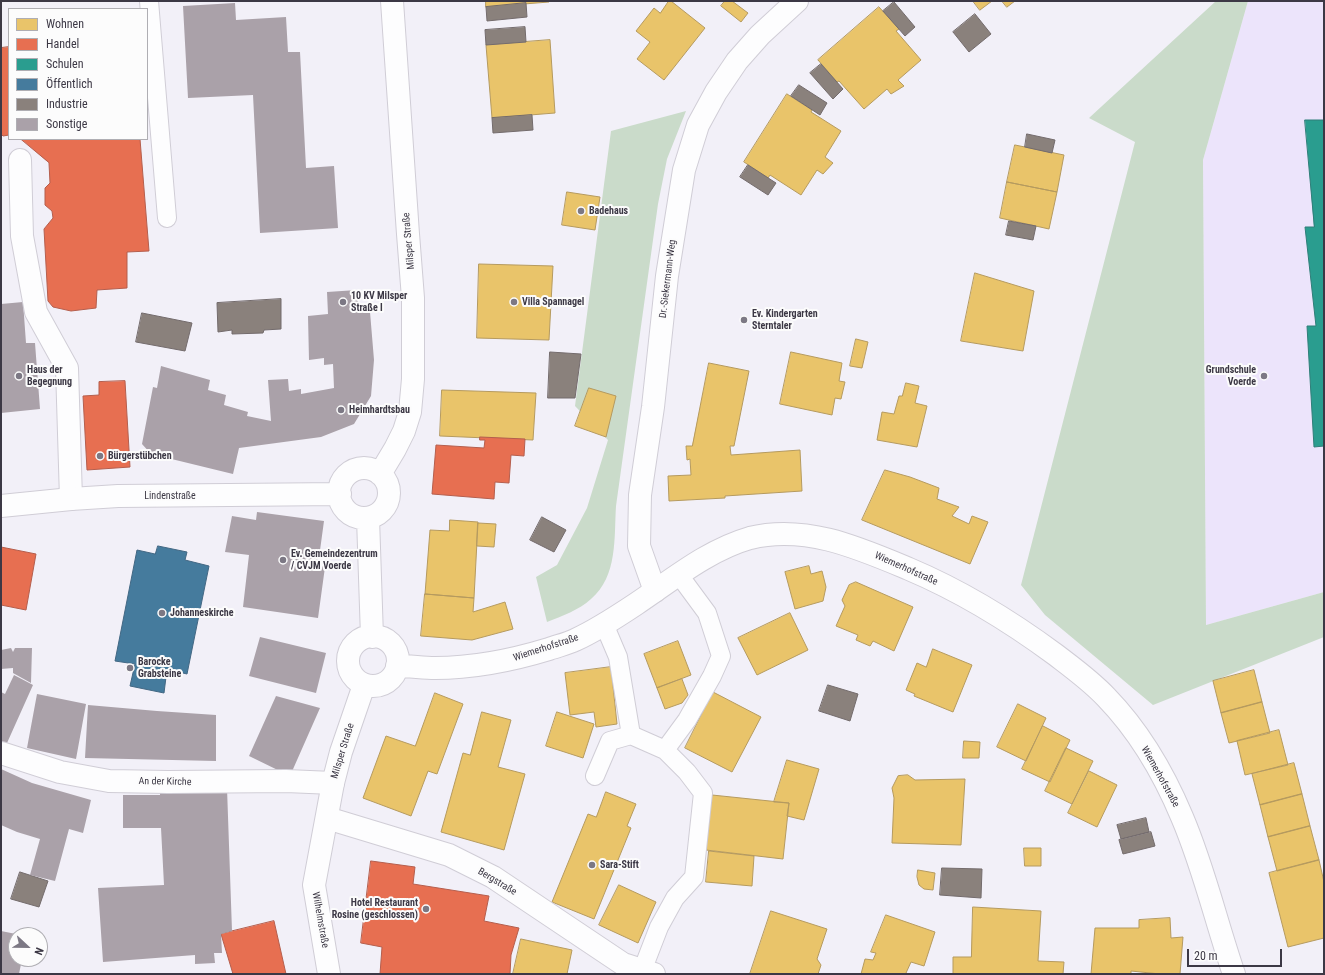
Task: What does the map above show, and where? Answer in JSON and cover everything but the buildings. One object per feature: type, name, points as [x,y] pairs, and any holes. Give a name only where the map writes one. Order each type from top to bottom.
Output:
[{"type":"street","name":"Milsper Straße","points":[[380,474],[404,431],[410,412],[413,379],[413,298],[392,1]]},
{"type":"street","name":"Dr.-Siekermann-Weg","points":[[655,591],[639,546],[640,495],[653,407],[667,276],[684,170],[698,125],[716,92],[737,61],[760,35],[797,1]]},
{"type":"street","points":[[20,160],[22,236],[36,312],[67,368],[71,498]]},
{"type":"street","points":[[358,470],[373,470],[380,474],[388,486],[389,493],[388,500],[380,512],[368,518],[355,516],[349,513],[341,502],[341,486],[344,479],[350,473],[358,470]]},
{"type":"street","name":"Lindenstraße","points":[[1,506],[71,498],[340,494]]},
{"type":"street","points":[[368,518],[372,636]]},
{"type":"street","name":"Wiemerhofstraße","points":[[397,666],[435,668],[516,659],[575,640],[617,617],[713,552],[750,538],[796,534],[815,536],[874,554],[920,574],[983,606],[1042,644],[1084,676],[1106,696],[1124,717],[1147,750],[1169,789],[1186,827],[1234,974]]},
{"type":"street","points":[[372,636],[382,639],[391,645],[396,655],[397,666],[395,673],[385,683],[378,686],[364,685],[358,682],[348,668],[348,656],[355,644],[362,639],[372,636]]},
{"type":"street","name":"Milsper Straße","points":[[327,818],[333,783],[341,752],[364,685]]},
{"type":"street","name":"An der Kirche","points":[[1,753],[60,772],[109,781],[286,781],[333,783]]},
{"type":"street","name":"Bergstraße","points":[[327,818],[449,855],[493,877],[623,964],[646,973]]},
{"type":"street","name":"Wilhelmstraße","points":[[327,818],[314,885],[329,974]]},
{"type":"lane","points":[[149,1],[167,218]]},
{"type":"lane","points":[[665,750],[687,720],[712,676],[721,656],[707,613],[679,575]]},
{"type":"lane","points":[[604,624],[618,657],[631,735]]},
{"type":"lane","points":[[595,776],[610,741],[631,735],[665,750],[687,772],[703,793],[694,878],[675,898],[660,927],[646,973]]},
{"type":"shaded area","name":"Grundschule Voerde","points":[[1248,1],[1324,1],[1324,592],[1206,625],[1203,160]]},
{"type":"green space","points":[[1216,1],[1248,1],[1203,160],[1206,625],[1324,592],[1324,637],[1153,705],[1045,615],[1021,585],[1135,142],[1089,118]]},
{"type":"green space","points":[[686,111],[667,159],[658,204],[616,506],[613,556],[610,568],[600,590],[591,599],[576,610],[547,622],[536,577],[557,565],[587,508],[608,440],[575,406],[611,131]]},
{"type":"place","name":"Badehaus","points":[[581,211]]},
{"type":"place","name":"10 KV Milsper Straße I","points":[[343,302]]},
{"type":"place","name":"Villa Spannagel","points":[[514,302]]},
{"type":"place","name":"Ev. Kindergarten Sterntaler","points":[[744,320]]},
{"type":"place","name":"Haus der Begegnung","points":[[19,376]]},
{"type":"place","name":"Grundschule Voerde","points":[[1264,376]]},
{"type":"place","name":"Heimhardtsbau","points":[[341,410]]},
{"type":"place","name":"Bürgerstübchen","points":[[100,456]]},
{"type":"place","name":"Ev. Gemeindezentrum / CVJM Voerde","points":[[283,560]]},
{"type":"place","name":"Johanneskirche","points":[[162,613]]},
{"type":"place","name":"Barocke Grabsteine","points":[[130,668]]},
{"type":"place","name":"Sara-Stift","points":[[592,865]]},
{"type":"place","name":"Hotel Restaurant Rosine (geschlossen)","points":[[426,909]]}]
